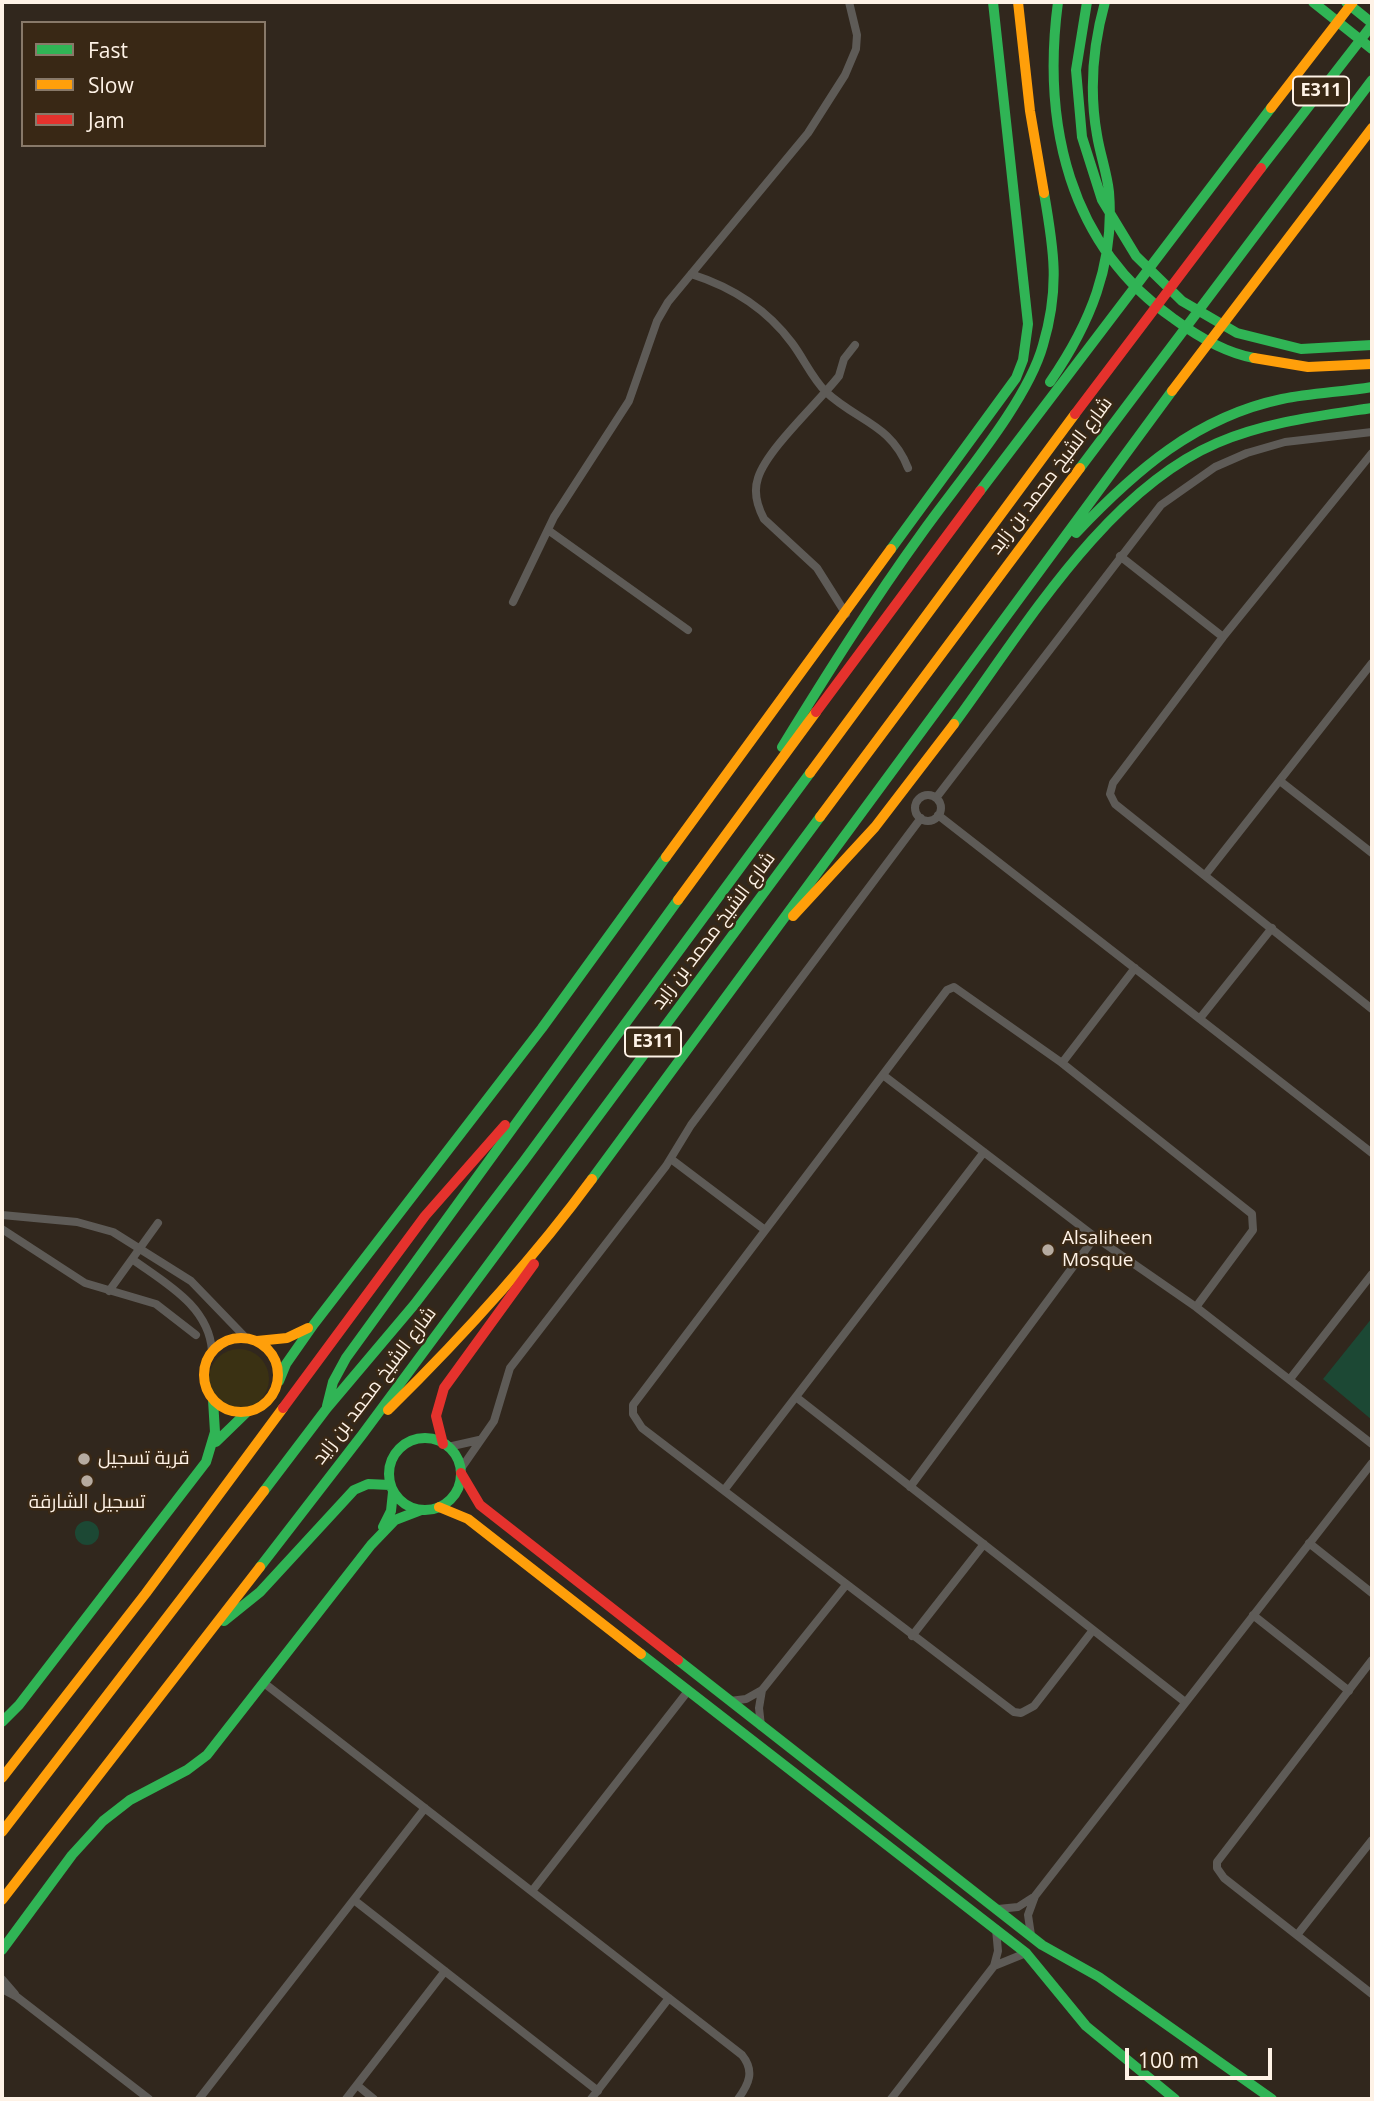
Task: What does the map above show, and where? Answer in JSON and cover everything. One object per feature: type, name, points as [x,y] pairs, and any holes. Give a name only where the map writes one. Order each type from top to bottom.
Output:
[{"type":"main road","points":[[2,1722],[19,1705],[201,1469],[214,1444],[247,1412],[268,1401],[286,1364],[314,1324],[542,1028],[1006,394],[1023,360],[1028,324],[993,2]]},
{"type":"main road","points":[[751,801],[805,708],[869,607],[1017,400],[1043,347],[1055,289],[1056,259],[1030,111],[1018,2]]},
{"type":"main road","points":[[1058,2],[1052,91],[1065,163],[1083,209],[1106,253],[1144,299],[1172,322],[1202,341],[1262,363],[1319,370],[1372,364]]},
{"type":"main road","points":[[1087,2],[1080,33],[1076,76],[1083,141],[1111,218],[1137,259],[1153,278],[1191,309],[1246,337],[1281,347],[1311,350],[1372,345]]},
{"type":"main road","points":[[1003,460],[1029,413],[1082,335],[1099,296],[1109,249],[1111,219],[1097,133],[1093,81],[1098,30],[1105,2]]},
{"type":"main road","points":[[1313,2],[1372,49]]},
{"type":"main road","points":[[1346,2],[1372,24]]},
{"type":"main road","points":[[327,1408],[333,1381],[346,1358],[534,1097],[1003,460],[1353,2]]},
{"type":"main road","name":"شارع الشيخ محمد بن زايد","points":[[2,1832],[327,1408],[414,1305],[516,1172],[1147,316],[1372,24]]},
{"type":"main road","name":"شارع الشيخ محمد بن زايد","points":[[2,1900],[362,1435],[1296,178],[1372,80]]},
{"type":"main road","points":[[1272,2099],[1099,1977],[1055,1954],[480,1505],[460,1471],[456,1458],[438,1433],[436,1410],[444,1388],[519,1287],[553,1232],[773,933],[835,844],[1119,461],[1372,128]]},
{"type":"main road","points":[[1036,576],[1132,474],[1188,434],[1239,411],[1283,398],[1372,387]]},
{"type":"main road","points":[[773,933],[824,885],[899,798],[1025,627],[1136,497],[1174,467],[1227,438],[1297,418],[1372,408]]},
{"type":"main road","points":[[2,1778],[146,1593],[425,1216],[481,1150],[534,1097]]},
{"type":"main road","points":[[362,1435],[438,1361],[553,1232]]},
{"type":"main road","points":[[247,1412],[235,1412],[213,1400],[206,1389],[203,1376],[212,1351],[233,1338],[287,1338],[314,1324]]},
{"type":"main road","points":[[257,1340],[275,1357],[279,1381]]},
{"type":"main road","points":[[213,1400],[214,1444]]},
{"type":"main road","points":[[2,1950],[98,1826],[129,1800],[201,1761],[264,1683],[374,1541],[390,1515],[390,1464],[402,1446],[422,1439],[446,1445]]},
{"type":"main road","points":[[439,1507],[457,1489],[460,1471]]},
{"type":"main road","points":[[214,1627],[260,1591],[354,1490],[368,1484],[392,1488],[400,1501],[421,1510]]},
{"type":"main road","points":[[374,1541],[396,1520],[421,1510],[439,1507],[468,1519],[1026,1953],[1086,2026],[1175,2099]]},
{"type":"main road","points":[[567,1598],[574,1591],[606,1605]]},
{"type":"street","points":[[513,602],[548,530],[629,401],[657,321],[691,274],[808,133],[845,75],[856,49],[857,35],[849,2]]},
{"type":"street","points":[[691,274],[732,290],[765,313],[793,344],[826,392],[891,438],[908,468]]},
{"type":"street","points":[[846,614],[817,568],[764,519],[756,498],[756,486],[764,464],[839,376],[844,359],[855,345]]},
{"type":"street","points":[[936,798],[1161,505],[1215,467],[1285,442],[1372,432]]},
{"type":"street","points":[[1372,453],[1223,638],[1113,783],[1110,794],[1115,804],[1206,874],[1372,1010]]},
{"type":"street","points":[[548,530],[688,630]]},
{"type":"street","points":[[1120,556],[1223,638]]},
{"type":"street","points":[[1206,874],[1372,663]]},
{"type":"street","points":[[1280,781],[1372,853]]},
{"type":"street","points":[[926,795],[936,798],[941,806],[938,815],[932,820],[920,818],[915,810],[918,800],[926,795]]},
{"type":"street","points":[[938,815],[1201,1017],[1372,1153]]},
{"type":"street","points":[[460,1471],[494,1421],[510,1368],[671,1159],[691,1125],[920,818]]},
{"type":"street","points":[[1201,1017],[1272,928]]},
{"type":"street","points":[[1062,1063],[1135,968]]},
{"type":"street","points":[[1093,1630],[1034,1706],[1021,1713],[1008,1709],[725,1489],[642,1428],[633,1414],[634,1405],[947,990],[954,987],[1062,1063],[1252,1214],[1253,1230],[1196,1307]]},
{"type":"street","points":[[883,1075],[1095,1237],[1196,1307],[1372,1444]]},
{"type":"street","points":[[725,1489],[984,1152]]},
{"type":"street","points":[[671,1159],[765,1230]]},
{"type":"street","points":[[2,1215],[90,1224],[113,1232],[179,1272],[203,1291],[245,1337]]},
{"type":"street","points":[[109,1291],[158,1223]]},
{"type":"street","points":[[2,1229],[85,1283],[150,1301],[196,1335]]},
{"type":"street","points":[[911,1487],[1095,1237]]},
{"type":"street","points":[[132,1259],[169,1286],[201,1316],[209,1332],[212,1351]]},
{"type":"street","points":[[1290,1379],[1372,1275]]},
{"type":"street","points":[[796,1397],[1185,1702]]},
{"type":"street","points":[[446,1445],[482,1439]]},
{"type":"street","points":[[1031,1935],[1028,1915],[1035,1896],[1372,1463]]},
{"type":"street","points":[[1309,1543],[1372,1593]]},
{"type":"street","points":[[912,1636],[984,1544]]},
{"type":"street","points":[[728,1700],[746,1699],[762,1690],[846,1585]]},
{"type":"street","points":[[1253,1615],[1349,1691]]},
{"type":"street","points":[[1372,1661],[1217,1862],[1224,1878],[1372,1994]]},
{"type":"street","points":[[264,1683],[746,2060],[750,2078],[738,2099]]},
{"type":"street","points":[[761,1726],[759,1708],[762,1690]]},
{"type":"street","points":[[532,1891],[688,1692]]},
{"type":"street","points":[[199,2099],[425,1808]]},
{"type":"street","points":[[1297,1935],[1372,1840]]},
{"type":"street","points":[[998,1909],[1018,1907],[1035,1896]]},
{"type":"street","points":[[354,1899],[598,2091]]},
{"type":"street","points":[[891,2099],[995,1966],[998,1951],[996,1930]]},
{"type":"street","points":[[995,1966],[1026,1953]]},
{"type":"street","points":[[346,2099],[445,1971]]},
{"type":"street","points":[[2,1979],[17,1997]]},
{"type":"street","points":[[2,1989],[17,1997],[149,2099]]},
{"type":"street","points":[[591,2099],[669,1998]]},
{"type":"street","points":[[357,2085],[374,2099]]},
{"type":"green space","points":[[1372,1318],[1372,1420],[1323,1379]]},
{"type":"green space","points":[[87,1521],[95,1525],[99,1533],[95,1541],[87,1545],[79,1541],[75,1533],[79,1525]]},
{"type":"sand","points":[[233,1349],[245,1349],[264,1362],[269,1379],[267,1391],[256,1404],[245,1409],[233,1409],[214,1396],[209,1385],[209,1373],[222,1354]]},
{"type":"traffic: fast","points":[[891,549],[1016,378],[1023,360],[1028,324],[993,2]]},
{"type":"traffic: fast","points":[[1058,2],[1054,92],[1060,136],[1070,178],[1086,218],[1109,255],[1138,289],[1174,319],[1202,337],[1222,348],[1254,358]]},
{"type":"traffic: fast","points":[[1087,2],[1076,70],[1082,137],[1102,200],[1136,256],[1182,301],[1237,333],[1301,349],[1372,345]]},
{"type":"traffic: fast","points":[[1050,382],[1088,315],[1104,268],[1108,244],[1109,192],[1097,135],[1093,84],[1095,51],[1105,2]]},
{"type":"traffic: fast","points":[[1313,2],[1372,49]]},
{"type":"traffic: fast","points":[[1346,2],[1372,23]]},
{"type":"traffic: fast","points":[[1261,168],[1372,25]]},
{"type":"traffic: fast","points":[[1080,468],[1372,80]]},
{"type":"traffic: fast","points":[[980,491],[1271,108]]},
{"type":"traffic: fast","points":[[782,747],[885,585],[1007,417],[1035,368],[1052,305],[1054,269],[1044,193]]},
{"type":"traffic: fast","points":[[1076,533],[1144,468],[1195,433],[1222,419],[1251,407],[1282,399],[1372,387]]},
{"type":"traffic: fast","points":[[592,1179],[1172,391]]},
{"type":"traffic: fast","points":[[954,724],[1038,606],[1070,566],[1103,528],[1138,494],[1176,465],[1217,443],[1254,430],[1372,408]]},
{"type":"traffic: fast","points":[[264,1491],[327,1408],[414,1305],[524,1161],[810,773]]},
{"type":"traffic: fast","points":[[260,1567],[362,1435],[820,817]]},
{"type":"traffic: fast","points":[[279,1381],[286,1364],[314,1324],[542,1028],[666,857]]},
{"type":"traffic: fast","points":[[327,1406],[333,1382],[346,1358],[678,900]]},
{"type":"traffic: fast","points":[[2,1722],[19,1705],[206,1462],[215,1432],[213,1400]]},
{"type":"traffic: fast","points":[[216,1442],[247,1412]]},
{"type":"traffic: fast","points":[[425,1438],[445,1444],[455,1454],[461,1474],[455,1494],[445,1504],[425,1510],[405,1504],[395,1494],[389,1474],[395,1454],[405,1444],[425,1438]]},
{"type":"traffic: fast","points":[[224,1621],[260,1592],[354,1490],[368,1484],[390,1485]]},
{"type":"traffic: fast","points":[[383,1527],[391,1511],[393,1492]]},
{"type":"traffic: fast","points":[[2,1950],[72,1855],[103,1821],[130,1800],[187,1770],[207,1755],[371,1545],[395,1520],[421,1510]]},
{"type":"traffic: fast","points":[[641,1654],[1026,1953],[1086,2026],[1175,2099]]},
{"type":"traffic: fast","points":[[678,1660],[1042,1945],[1099,1977],[1272,2099]]},
{"type":"traffic: slow","points":[[1018,2],[1030,111],[1044,193]]},
{"type":"traffic: slow","points":[[1271,108],[1353,2]]},
{"type":"traffic: slow","points":[[1172,391],[1372,128]]},
{"type":"traffic: slow","points":[[1254,358],[1308,367],[1372,364]]},
{"type":"traffic: slow","points":[[810,773],[1075,414]]},
{"type":"traffic: slow","points":[[820,817],[1080,468]]},
{"type":"traffic: slow","points":[[666,857],[891,549]]},
{"type":"traffic: slow","points":[[678,900],[816,712]]},
{"type":"traffic: slow","points":[[793,916],[875,827],[954,724]]},
{"type":"traffic: slow","points":[[388,1410],[494,1299],[545,1240],[592,1179]]},
{"type":"traffic: slow","points":[[257,1341],[287,1338],[308,1328]]},
{"type":"traffic: slow","points":[[234,1338],[248,1338],[262,1344],[272,1354],[278,1375],[276,1389],[262,1406],[248,1412],[234,1412],[220,1406],[210,1396],[204,1382],[204,1368],[210,1354],[220,1344],[234,1338]]},
{"type":"traffic: slow","points":[[2,1778],[146,1593],[283,1408]]},
{"type":"traffic: slow","points":[[2,1832],[264,1491]]},
{"type":"traffic: slow","points":[[439,1507],[468,1519],[641,1654]]},
{"type":"traffic: slow","points":[[2,1900],[260,1567]]},
{"type":"traffic: jam","points":[[1075,414],[1261,168]]},
{"type":"traffic: jam","points":[[816,712],[980,491]]},
{"type":"traffic: jam","points":[[283,1408],[425,1216],[505,1125]]},
{"type":"traffic: jam","points":[[443,1444],[436,1416],[444,1388],[534,1264]]},
{"type":"traffic: jam","points":[[461,1473],[480,1505],[678,1660]]},
{"type":"place","name":"Alsaliheen Mosque","points":[[1048,1250]]},
{"type":"place","name":"قرية تسجيل","points":[[84,1459]]},
{"type":"place","name":"تسجيل الشارقة","points":[[87,1481]]}]
